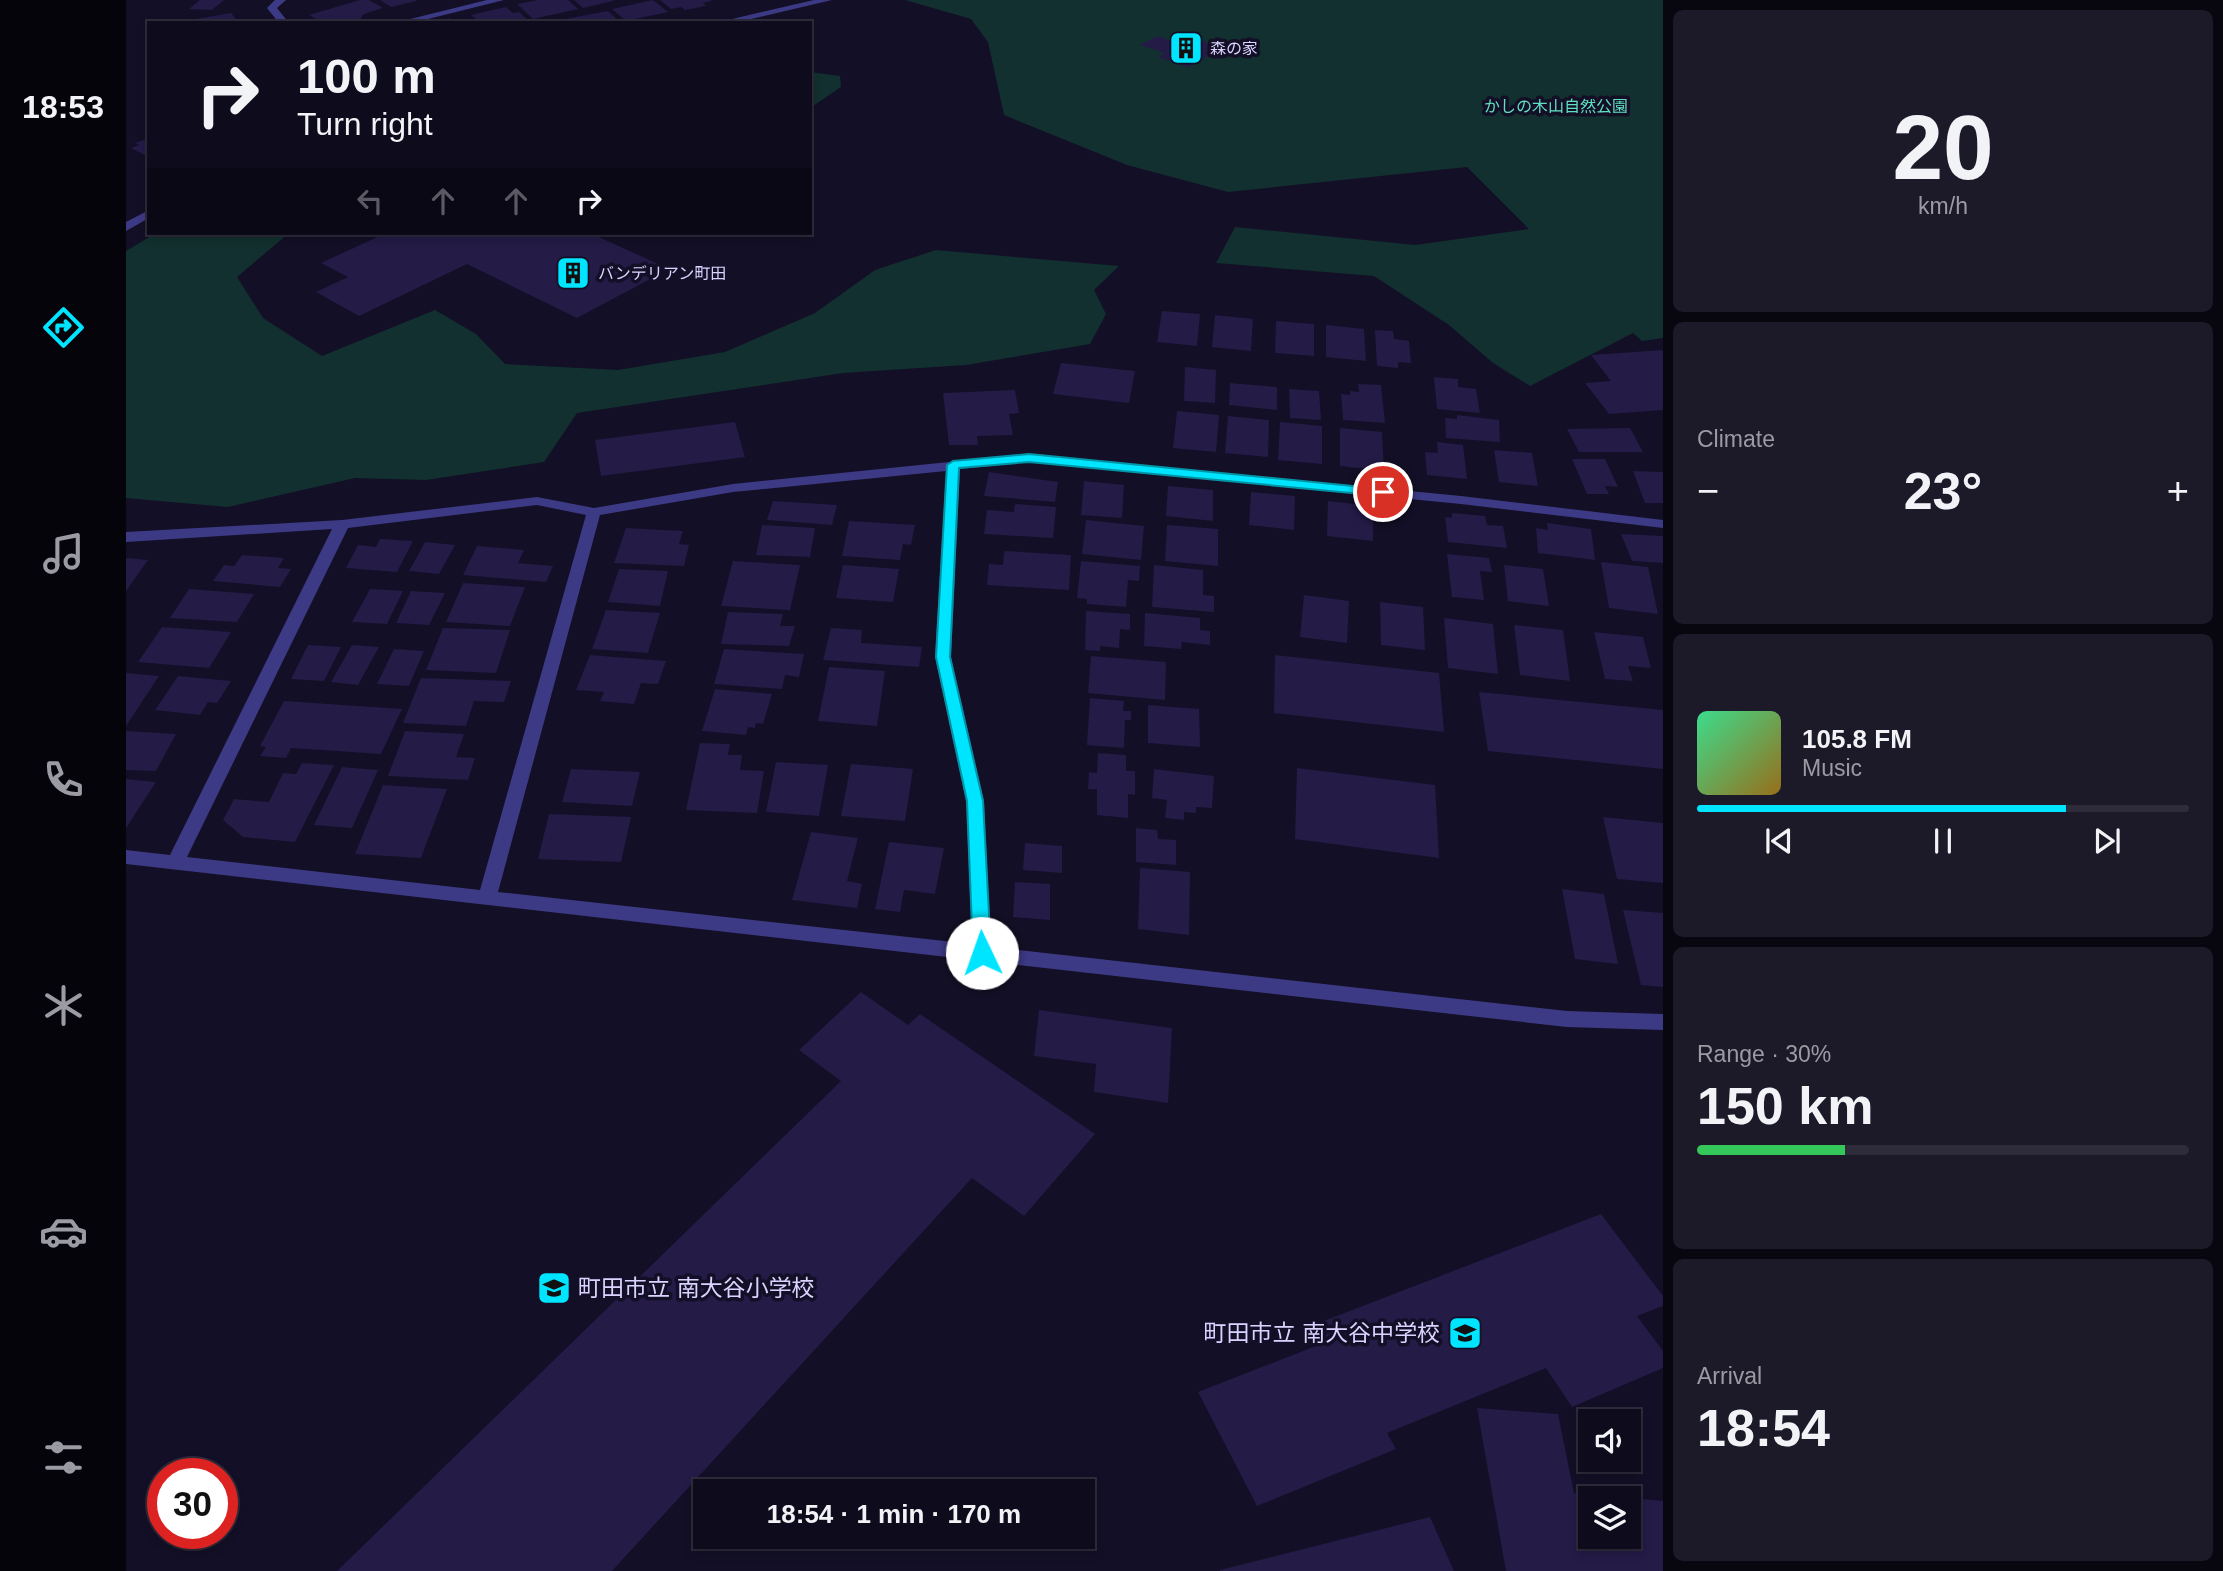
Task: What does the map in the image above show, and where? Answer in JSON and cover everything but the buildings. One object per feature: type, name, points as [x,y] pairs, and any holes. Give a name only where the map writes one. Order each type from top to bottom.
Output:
[{"type":"street","points":[[281,0],[272,8],[282,21]]},
{"type":"street","points":[[408,21],[499,0]]},
{"type":"street","points":[[729,21],[827,0]]},
{"type":"street","points":[[126,227],[147,214]]},
{"type":"street","points":[[126,537],[342,524],[537,501],[594,512],[733,488],[1029,458],[1461,500],[1663,524]]},
{"type":"street","points":[[953,465],[943,657],[975,801],[982,953]]},
{"type":"street","points":[[487,898],[594,512]]},
{"type":"street","points":[[175,863],[342,524]]},
{"type":"street","points":[[126,857],[1567,1019],[1663,1022]]},
{"type":"green space","name":"かしの木山自然公園","points":[[905,0],[1663,0],[1663,338],[1642,341],[1633,333],[1530,386],[1493,363],[1449,325],[1374,276],[1216,263],[1235,227],[1415,245],[1529,229],[1467,167],[1228,192],[1127,165],[1004,115],[988,42],[971,19]]},
{"type":"green space","points":[[812,72],[840,76],[841,87],[812,107]]},
{"type":"green space","points":[[153,235],[287,235],[237,277],[263,318],[322,356],[435,310],[476,334],[505,364],[618,370],[725,352],[815,313],[875,270],[936,250],[1119,266],[1094,290],[1106,314],[1090,344],[966,365],[843,373],[577,413],[544,462],[426,480],[355,478],[228,507],[126,498],[126,251]]},
{"type":"place","name":"森の家","points":[[1186,48]]},
{"type":"place","name":"バンデリアン町田","points":[[573,273]]},
{"type":"place","name":"町田市立 南大谷小学校","points":[[554,1288]]},
{"type":"place","name":"町田市立 南大谷中学校","points":[[1465,1333]]},
{"type":"route","points":[[982,953],[975,801],[943,657],[953,465],[1029,458],[1383,492]]}]
